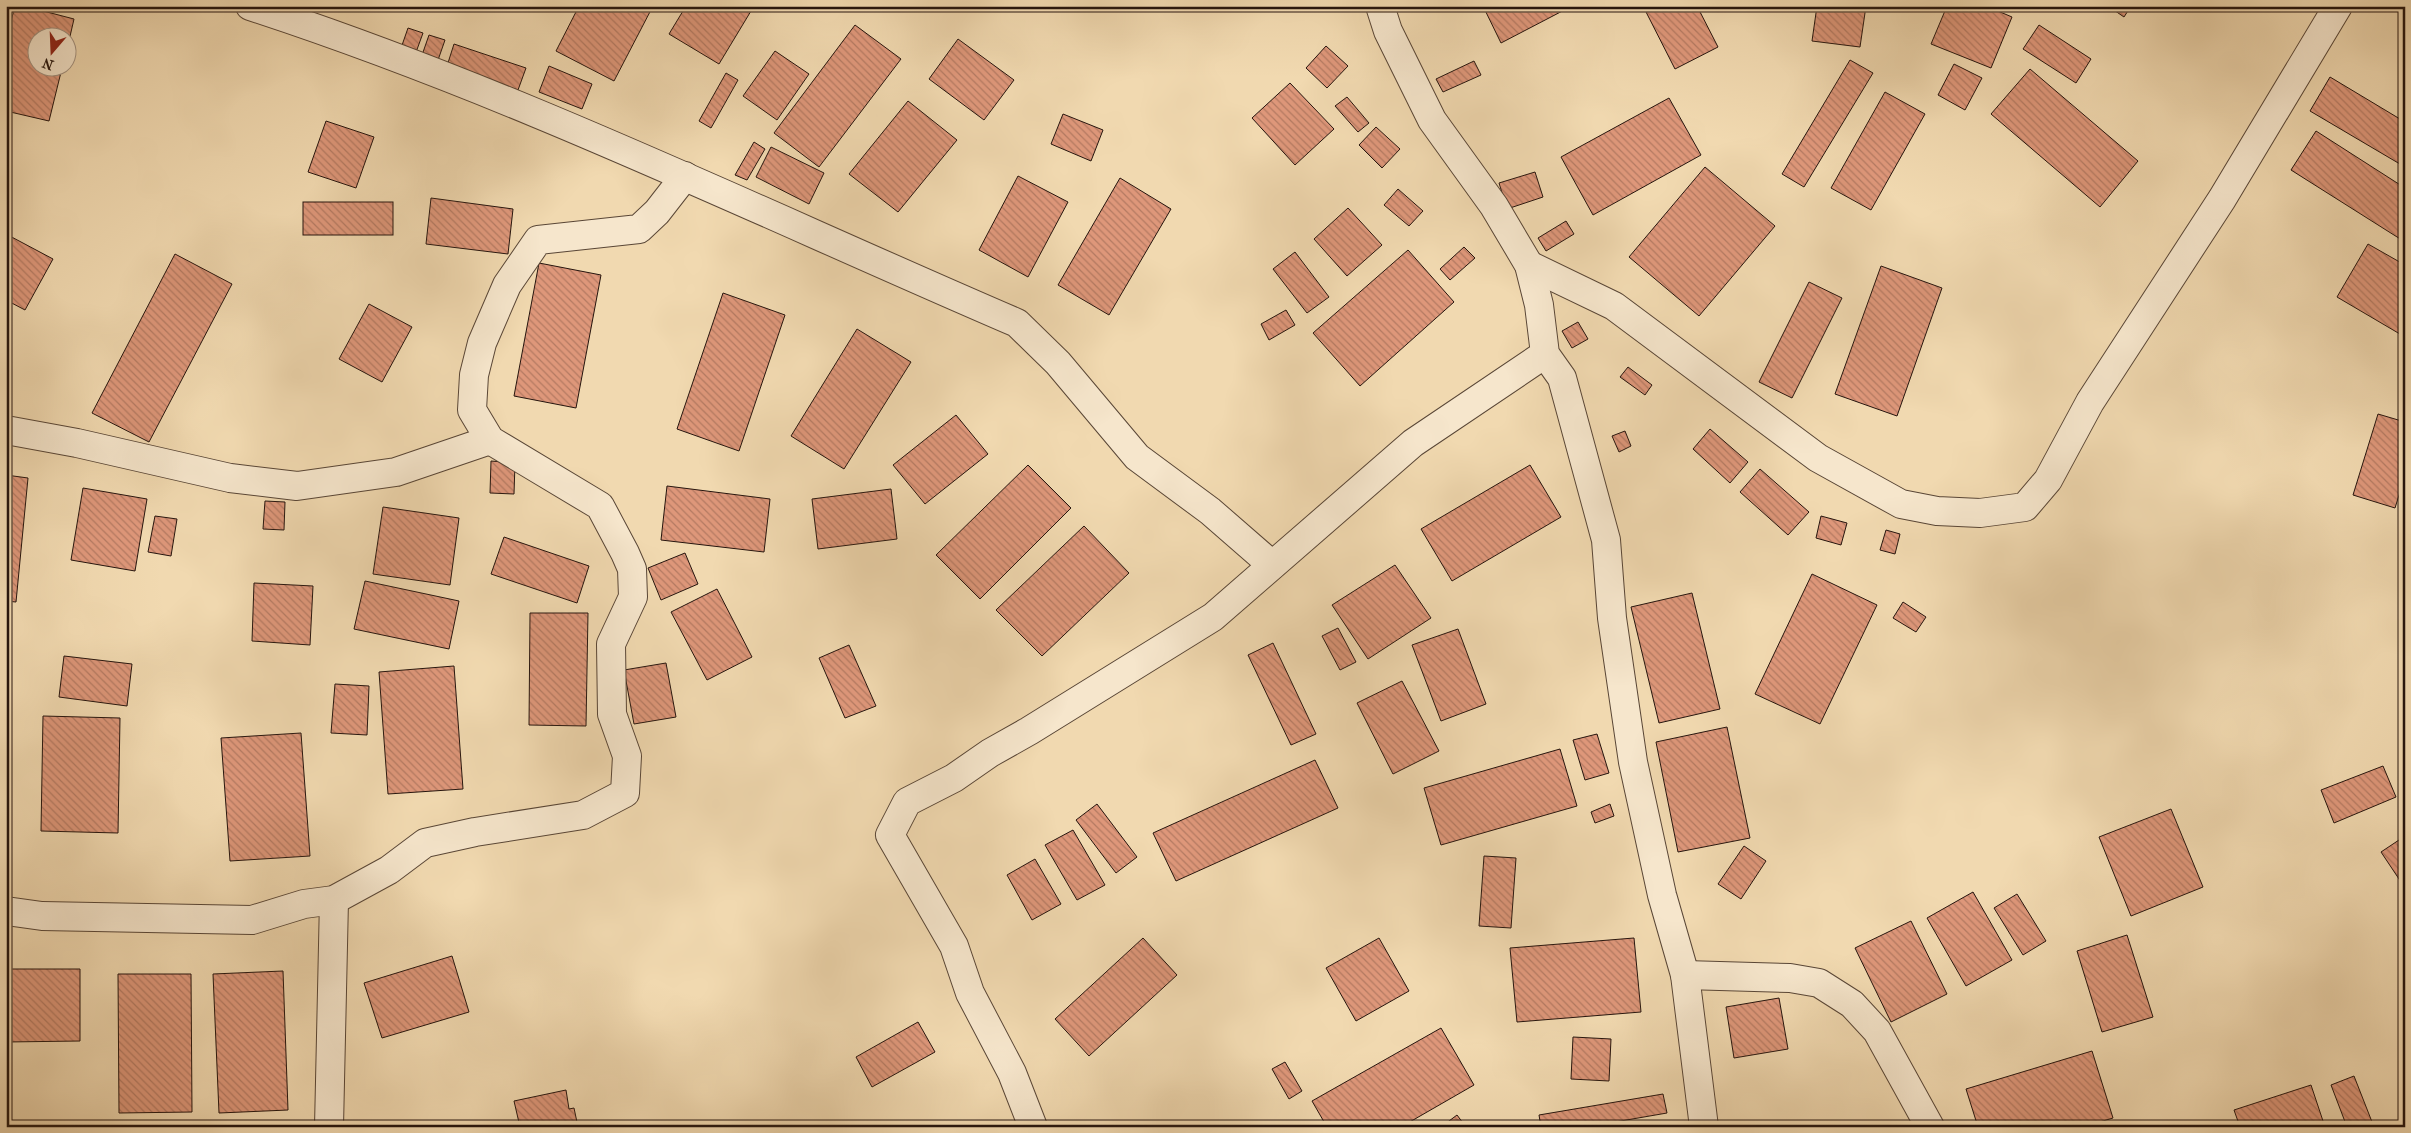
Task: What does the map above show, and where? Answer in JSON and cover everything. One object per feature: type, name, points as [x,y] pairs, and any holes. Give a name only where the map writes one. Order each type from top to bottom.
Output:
[{"type":"street","points":[[250,6],[330,32],[472,86],[685,176],[1017,323],[1058,363],[1137,457],[1210,510],[1272,565]]},
{"type":"street","points":[[1380,6],[1388,31],[1432,120],[1494,206],[1529,265],[1539,305],[1545,354],[1562,378],[1606,540],[1612,618],[1633,762],[1662,895],[1684,975],[1704,1127]]},
{"type":"street","points":[[1529,265],[1614,306],[1818,458],[1901,504],[1937,511],[1980,513],[2025,507],[2048,480],[2090,402],[2222,199],[2338,6]]},
{"type":"street","points":[[6,911],[42,916],[252,920],[304,904],[334,900],[389,870],[425,843],[475,832],[583,815],[625,793],[627,756],[612,714],[611,644],[633,597],[632,569],[600,506],[490,440],[472,410],[474,376],[482,343],[507,285],[538,240],[639,229],[657,212],[685,176]]},
{"type":"street","points":[[1033,1127],[1012,1073],[970,993],[954,946],[890,835],[907,802],[954,778],[990,753],[1029,731],[1213,617],[1413,443],[1545,354]]},
{"type":"street","points":[[6,430],[230,478],[297,486],[396,472],[490,440]]},
{"type":"street","points":[[329,1127],[334,900]]},
{"type":"street","points":[[1684,975],[1790,978],[1820,983],[1852,1004],[1876,1031],[1930,1127]]},
{"type":"building","points":[[15,6],[24,6],[74,19],[72,28],[28,28],[28,78],[60,78],[49,121],[6,111],[6,40]]},
{"type":"building","points":[[579,6],[653,6],[614,81],[556,51]]},
{"type":"building","points":[[686,6],[754,6],[719,64],[669,34]]},
{"type":"building","points":[[1483,6],[1572,6],[1501,43]]},
{"type":"building","points":[[1643,6],[1697,6],[1718,47],[1675,69]]},
{"type":"building","points":[[1817,6],[1866,6],[1860,47],[1812,41]]},
{"type":"building","points":[[1947,6],[1986,6],[2012,17],[1991,68],[1931,44]]},
{"type":"building","points":[[2108,6],[2131,6],[2124,17]]},
{"type":"building","points":[[855,25],[901,59],[819,167],[774,133]]},
{"type":"building","points":[[2039,25],[2091,59],[2076,83],[2023,49]]},
{"type":"building","points":[[408,28],[423,33],[415,55],[400,51]]},
{"type":"building","points":[[429,35],[445,40],[437,63],[421,58]]},
{"type":"building","points":[[958,39],[1014,80],[984,120],[929,79]]},
{"type":"building","points":[[454,44],[526,68],[518,90],[447,66]]},
{"type":"building","points":[[1326,46],[1348,66],[1327,88],[1306,68]]},
{"type":"building","points":[[775,51],[809,74],[777,120],[743,96]]},
{"type":"building","points":[[1850,60],[1873,73],[1804,187],[1782,174]]},
{"type":"building","points":[[1474,61],[1481,75],[1443,92],[1436,79]]},
{"type":"building","points":[[1954,64],[1982,78],[1965,110],[1938,95]]},
{"type":"building","points":[[549,66],[592,84],[582,109],[539,92]]},
{"type":"building","points":[[2030,69],[2138,161],[2100,207],[1991,114]]},
{"type":"building","points":[[726,73],[738,80],[711,128],[699,121]]},
{"type":"building","points":[[2330,77],[2405,122],[2405,167],[2310,111]]},
{"type":"building","points":[[1290,83],[1334,129],[1295,165],[1252,118]]},
{"type":"building","points":[[1885,92],[1925,114],[1871,210],[1831,188]]},
{"type":"building","points":[[1347,97],[1369,123],[1358,132],[1335,106]]},
{"type":"building","points":[[1669,98],[1701,155],[1593,215],[1561,157]]},
{"type":"building","points":[[908,101],[957,140],[898,212],[849,174]]},
{"type":"building","points":[[1063,114],[1103,130],[1091,161],[1051,144]]},
{"type":"building","points":[[326,121],[374,137],[356,188],[308,172]]},
{"type":"building","points":[[1376,127],[1400,149],[1382,168],[1359,145]]},
{"type":"building","points":[[2316,131],[2405,188],[2405,242],[2291,170]]},
{"type":"building","points":[[754,142],[765,149],[747,180],[735,175]]},
{"type":"building","points":[[771,147],[824,173],[809,204],[756,177]]},
{"type":"building","points":[[1705,167],[1775,226],[1699,316],[1629,257]]},
{"type":"building","points":[[1535,172],[1543,197],[1507,209],[1499,183]]},
{"type":"building","points":[[1018,176],[1068,202],[1028,277],[979,250]]},
{"type":"building","points":[[1120,178],[1171,209],[1109,315],[1058,285]]},
{"type":"building","points":[[1398,189],[1423,211],[1409,226],[1384,205]]},
{"type":"building","points":[[431,198],[513,209],[508,254],[426,244]]},
{"type":"building","points":[[303,202],[393,202],[393,235],[303,235]]},
{"type":"building","points":[[1348,208],[1382,245],[1347,276],[1314,239]]},
{"type":"building","points":[[1566,221],[1574,234],[1546,251],[1538,238]]},
{"type":"building","points":[[6,234],[53,259],[25,310],[6,300]]},
{"type":"building","points":[[2368,244],[2405,265],[2405,337],[2337,297]]},
{"type":"building","points":[[1464,247],[1475,258],[1450,280],[1440,269]]},
{"type":"building","points":[[1408,250],[1454,302],[1360,386],[1313,333]]},
{"type":"building","points":[[1295,252],[1329,297],[1307,313],[1273,269]]},
{"type":"building","points":[[175,254],[232,284],[149,442],[92,413]]},
{"type":"building","points":[[539,263],[601,275],[576,408],[514,396]]},
{"type":"building","points":[[1881,266],[1942,288],[1897,416],[1835,394]]},
{"type":"building","points":[[1809,282],[1842,298],[1792,398],[1759,382]]},
{"type":"building","points":[[723,293],[785,315],[739,451],[677,429]]},
{"type":"building","points":[[369,304],[412,327],[382,382],[339,359]]},
{"type":"building","points":[[1286,310],[1295,325],[1269,340],[1261,324]]},
{"type":"building","points":[[1578,322],[1588,339],[1572,348],[1562,331]]},
{"type":"building","points":[[857,329],[911,362],[844,469],[791,436]]},
{"type":"building","points":[[1628,367],[1652,385],[1645,395],[1620,377]]},
{"type":"building","points":[[2378,414],[2405,422],[2405,476],[2395,508],[2353,495]]},
{"type":"building","points":[[956,415],[988,454],[925,504],[893,465]]},
{"type":"building","points":[[1710,429],[1748,462],[1730,483],[1693,449]]},
{"type":"building","points":[[1625,431],[1631,446],[1619,452],[1612,436]]},
{"type":"building","points":[[491,461],[515,463],[514,494],[490,493]]},
{"type":"building","points":[[1028,465],[1071,508],[980,599],[936,555]]},
{"type":"building","points":[[1530,465],[1561,517],[1452,581],[1421,529]]},
{"type":"building","points":[[1760,469],[1809,512],[1788,535],[1740,492]]},
{"type":"building","points":[[6,475],[28,478],[16,602],[6,601]]},
{"type":"building","points":[[667,486],[770,499],[764,552],[661,540]]},
{"type":"building","points":[[83,488],[147,499],[135,571],[71,560]]},
{"type":"building","points":[[891,489],[897,539],[818,549],[812,499]]},
{"type":"building","points":[[265,501],[285,502],[284,530],[263,529]]},
{"type":"building","points":[[383,507],[459,518],[450,585],[373,574]]},
{"type":"building","points":[[155,516],[177,519],[171,556],[148,552]]},
{"type":"building","points":[[1821,516],[1847,523],[1841,545],[1816,538]]},
{"type":"building","points":[[1084,526],[1129,573],[1042,656],[996,610]]},
{"type":"building","points":[[1886,530],[1900,534],[1895,554],[1880,550]]},
{"type":"building","points":[[504,537],[589,566],[577,603],[491,574]]},
{"type":"building","points":[[685,553],[698,584],[661,600],[648,568]]},
{"type":"building","points":[[1395,565],[1431,618],[1368,659],[1332,605]]},
{"type":"building","points":[[1812,574],[1877,605],[1820,724],[1755,694]]},
{"type":"building","points":[[365,581],[459,601],[449,649],[354,629]]},
{"type":"building","points":[[254,583],[313,586],[310,645],[252,641]]},
{"type":"building","points":[[717,589],[752,657],[707,680],[671,612]]},
{"type":"building","points":[[1692,593],[1720,709],[1659,723],[1631,607]]},
{"type":"building","points":[[1903,602],[1926,617],[1916,632],[1893,618]]},
{"type":"building","points":[[530,613],[588,613],[586,726],[529,725]]},
{"type":"building","points":[[1338,628],[1356,662],[1340,670],[1322,636]]},
{"type":"building","points":[[1458,629],[1486,704],[1441,721],[1412,645]]},
{"type":"building","points":[[1273,643],[1316,734],[1291,745],[1248,655]]},
{"type":"building","points":[[849,645],[876,706],[845,718],[819,658]]},
{"type":"building","points":[[64,656],[132,664],[127,706],[59,697]]},
{"type":"building","points":[[666,663],[676,717],[634,724],[624,670]]},
{"type":"building","points":[[454,666],[463,789],[388,794],[379,672]]},
{"type":"building","points":[[1402,681],[1439,751],[1393,774],[1357,703]]},
{"type":"building","points":[[335,684],[369,686],[367,735],[331,733]]},
{"type":"building","points":[[43,716],[120,718],[118,833],[41,831]]},
{"type":"building","points":[[1727,727],[1750,838],[1678,852],[1656,742]]},
{"type":"building","points":[[301,733],[310,856],[230,861],[221,738]]},
{"type":"building","points":[[1597,734],[1609,773],[1585,780],[1573,740]]},
{"type":"building","points":[[1560,749],[1577,806],[1441,845],[1424,788]]},
{"type":"building","points":[[1315,760],[1338,808],[1176,881],[1153,833]]},
{"type":"building","points":[[2383,766],[2396,797],[2334,823],[2321,790]]},
{"type":"building","points":[[1097,804],[1137,857],[1116,873],[1076,820]]},
{"type":"building","points":[[1610,804],[1614,816],[1595,823],[1591,812]]},
{"type":"building","points":[[2171,809],[2203,887],[2131,916],[2099,837]]},
{"type":"building","points":[[1073,830],[1105,885],[1077,900],[1045,845]]},
{"type":"building","points":[[2405,836],[2405,888],[2381,852]]},
{"type":"building","points":[[1744,846],[1766,861],[1741,899],[1718,884]]},
{"type":"building","points":[[1484,856],[1516,858],[1511,928],[1479,926]]},
{"type":"building","points":[[1035,859],[1061,904],[1032,920],[1007,875]]},
{"type":"building","points":[[1973,892],[2012,960],[1966,986],[1927,918]]},
{"type":"building","points":[[2017,894],[2046,941],[2023,955],[1994,908]]},
{"type":"building","points":[[1911,921],[1947,994],[1891,1022],[1855,948]]},
{"type":"building","points":[[2127,935],[2153,1017],[2102,1032],[2077,951]]},
{"type":"building","points":[[1143,938],[1177,975],[1089,1056],[1055,1019]]},
{"type":"building","points":[[1379,938],[1409,991],[1356,1021],[1326,968]]},
{"type":"building","points":[[1634,938],[1641,1012],[1517,1022],[1510,948]]},
{"type":"building","points":[[452,956],[469,1012],[382,1038],[364,983]]},
{"type":"building","points":[[6,969],[80,969],[80,1041],[6,1042]]},
{"type":"building","points":[[283,971],[288,1110],[219,1113],[213,974]]},
{"type":"building","points":[[118,974],[191,974],[192,1112],[119,1113]]},
{"type":"building","points":[[1779,998],[1788,1049],[1734,1058],[1726,1007]]},
{"type":"building","points":[[918,1022],[935,1052],[872,1087],[856,1057]]},
{"type":"building","points":[[1441,1028],[1474,1085],[1401,1127],[1327,1127],[1312,1101]]},
{"type":"building","points":[[1573,1037],[1611,1039],[1609,1081],[1571,1079]]},
{"type":"building","points":[[2092,1051],[2113,1118],[2083,1127],[1978,1127],[1966,1089]]},
{"type":"building","points":[[1285,1062],[1302,1091],[1289,1099],[1272,1069]]},
{"type":"building","points":[[2354,1076],[2374,1127],[2347,1127],[2331,1085]]},
{"type":"building","points":[[2311,1085],[2325,1127],[2240,1127],[2234,1110]]},
{"type":"building","points":[[566,1090],[569,1109],[574,1108],[578,1127],[520,1127],[514,1101]]},
{"type":"building","points":[[1663,1094],[1667,1113],[1586,1127],[1541,1127],[1539,1115]]},
{"type":"building","points":[[1457,1115],[1466,1127],[1441,1127]]}]
